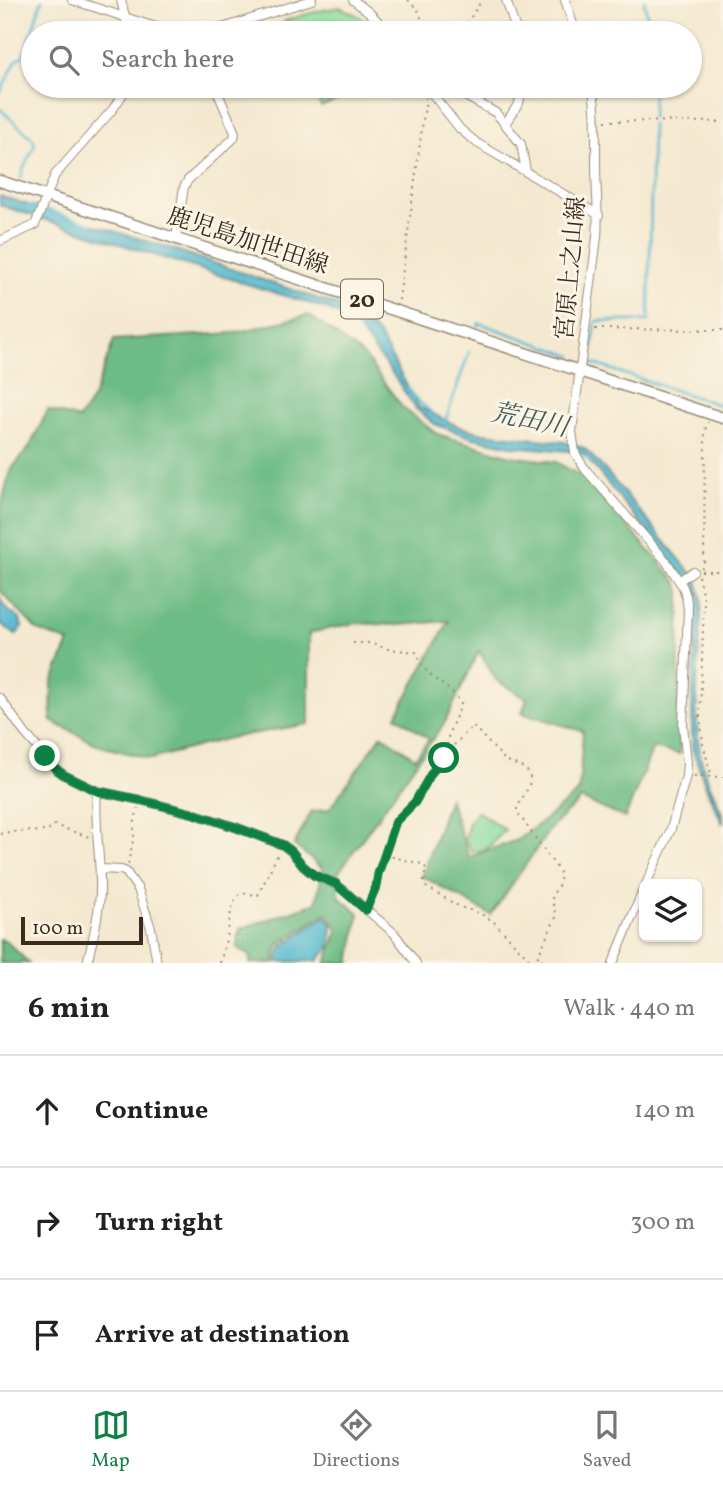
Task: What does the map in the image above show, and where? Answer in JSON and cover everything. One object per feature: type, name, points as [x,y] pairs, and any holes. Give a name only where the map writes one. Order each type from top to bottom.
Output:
[{"type":"main road","name":"鹿児島加世田線","points":[[0,181],[45,201],[176,238],[723,418]]},
{"type":"street","points":[[72,0],[135,21]]},
{"type":"street","points":[[121,0],[127,21]]},
{"type":"street","points":[[244,21],[312,0]]},
{"type":"street","points":[[353,0],[378,21]]},
{"type":"street","points":[[506,0],[513,21]]},
{"type":"street","points":[[565,0],[572,21]]},
{"type":"street","points":[[0,241],[29,229],[38,220],[55,175],[120,98]]},
{"type":"street","points":[[176,238],[184,187],[188,180],[234,138],[220,98]]},
{"type":"street","points":[[436,98],[460,129],[492,153],[599,215]]},
{"type":"street","points":[[469,98],[496,113],[521,144],[526,171]]},
{"type":"street","points":[[505,124],[520,98]]},
{"type":"street","name":"宮原上之山線","points":[[593,98],[599,215],[572,431],[573,443],[575,453],[585,469],[666,561],[679,581]]},
{"type":"street","points":[[648,879],[671,829],[686,776],[683,713],[688,609],[679,581],[696,571]]},
{"type":"street","points":[[0,698],[24,732],[64,775],[97,791],[140,800],[235,827],[283,845],[314,875],[336,884],[366,910],[402,942],[416,963]]},
{"type":"street","points":[[87,963],[100,894],[97,791]]},
{"type":"street","points":[[100,869],[126,872],[138,889],[147,912],[157,963]]},
{"type":"street","points":[[613,963],[639,900]]},
{"type":"path","points":[[408,0],[418,10],[422,21]]},
{"type":"path","points":[[468,21],[482,0]]},
{"type":"path","points":[[396,311],[403,279],[426,98]]},
{"type":"path","points":[[596,121],[723,122]]},
{"type":"path","points":[[597,329],[723,330]]},
{"type":"path","points":[[696,571],[704,565],[705,430],[711,414]]},
{"type":"path","points":[[696,571],[723,571]]},
{"type":"path","points":[[696,571],[704,601],[700,716],[712,777]]},
{"type":"path","points":[[353,643],[369,643],[388,649],[416,652],[430,675],[458,698],[461,704],[447,734],[449,751]]},
{"type":"path","points":[[366,910],[376,887],[378,874],[384,855],[396,821],[415,802],[432,772],[449,751],[473,726],[505,760],[524,768],[530,774],[528,788],[517,812],[561,874],[551,902],[558,915],[533,963],[493,921],[460,907],[426,887],[426,868],[422,864],[384,855]]},
{"type":"path","points":[[696,776],[723,777]]},
{"type":"path","points":[[126,872],[140,800]]},
{"type":"path","points":[[0,834],[48,831],[54,825],[98,841]]},
{"type":"path","points":[[220,963],[229,915],[236,898],[241,893],[258,895],[283,845]]},
{"type":"path","points":[[537,958],[550,963]]},
{"type":"green space","points":[[340,7],[365,21],[284,21]]},
{"type":"green space","points":[[317,98],[342,98],[321,107]]},
{"type":"green space","points":[[309,315],[364,356],[403,408],[437,434],[511,456],[556,462],[586,479],[677,582],[680,591],[680,754],[653,748],[625,818],[581,799],[553,825],[491,915],[422,876],[449,798],[469,857],[517,840],[579,791],[583,731],[522,713],[527,699],[496,680],[479,651],[445,722],[336,876],[340,898],[359,913],[350,963],[326,963],[338,930],[326,913],[279,944],[273,963],[250,963],[251,956],[237,948],[240,929],[316,903],[323,869],[294,845],[311,812],[329,809],[382,735],[415,758],[429,739],[396,716],[449,621],[398,625],[355,623],[309,633],[309,724],[229,738],[151,759],[100,746],[51,721],[52,683],[69,642],[37,630],[2,593],[0,511],[10,471],[29,448],[48,410],[79,419],[93,398],[114,340],[234,333]]},
{"type":"green space","points":[[477,811],[505,830],[487,849],[472,852],[465,840],[469,822]]},
{"type":"green space","points":[[0,939],[7,942],[29,963],[0,963]]},
{"type":"water","points":[[0,196],[176,250],[336,305],[354,314],[378,334],[419,407],[457,426],[483,433],[564,442],[584,448],[697,580],[702,599],[697,729],[701,760],[721,811],[723,824],[692,748],[696,606],[689,582],[582,452],[511,446],[470,437],[435,424],[416,409],[352,321],[327,309],[0,205]]},
{"type":"water","points":[[0,597],[5,608],[20,619],[22,627],[16,635],[0,623]]},
{"type":"water","points":[[325,916],[332,925],[330,947],[317,961],[276,962],[282,946]]},
{"type":"waterway","points":[[35,21],[42,0]]},
{"type":"waterway","points":[[644,0],[648,21]]},
{"type":"waterway","points":[[0,93],[16,61],[21,57]]},
{"type":"waterway","points":[[652,118],[653,98]]},
{"type":"waterway","points":[[0,109],[33,139],[35,145],[21,178]]},
{"type":"waterway","points":[[652,124],[649,321],[596,321],[591,363],[723,406]]},
{"type":"waterway","name":"荒田川","points":[[28,205],[91,224]]},
{"type":"waterway","points":[[478,326],[479,323],[573,356]]},
{"type":"waterway","points":[[445,422],[469,352]]},
{"type":"waterway","name":"荒田川","points":[[407,388],[432,413]]},
{"type":"waterway","name":"荒田川","points":[[578,452],[590,460]]},
{"type":"route","points":[[45,756],[64,775],[97,791],[195,814],[283,845],[314,875],[336,884],[366,910],[376,887],[396,821],[415,802],[432,772],[444,758]]}]
